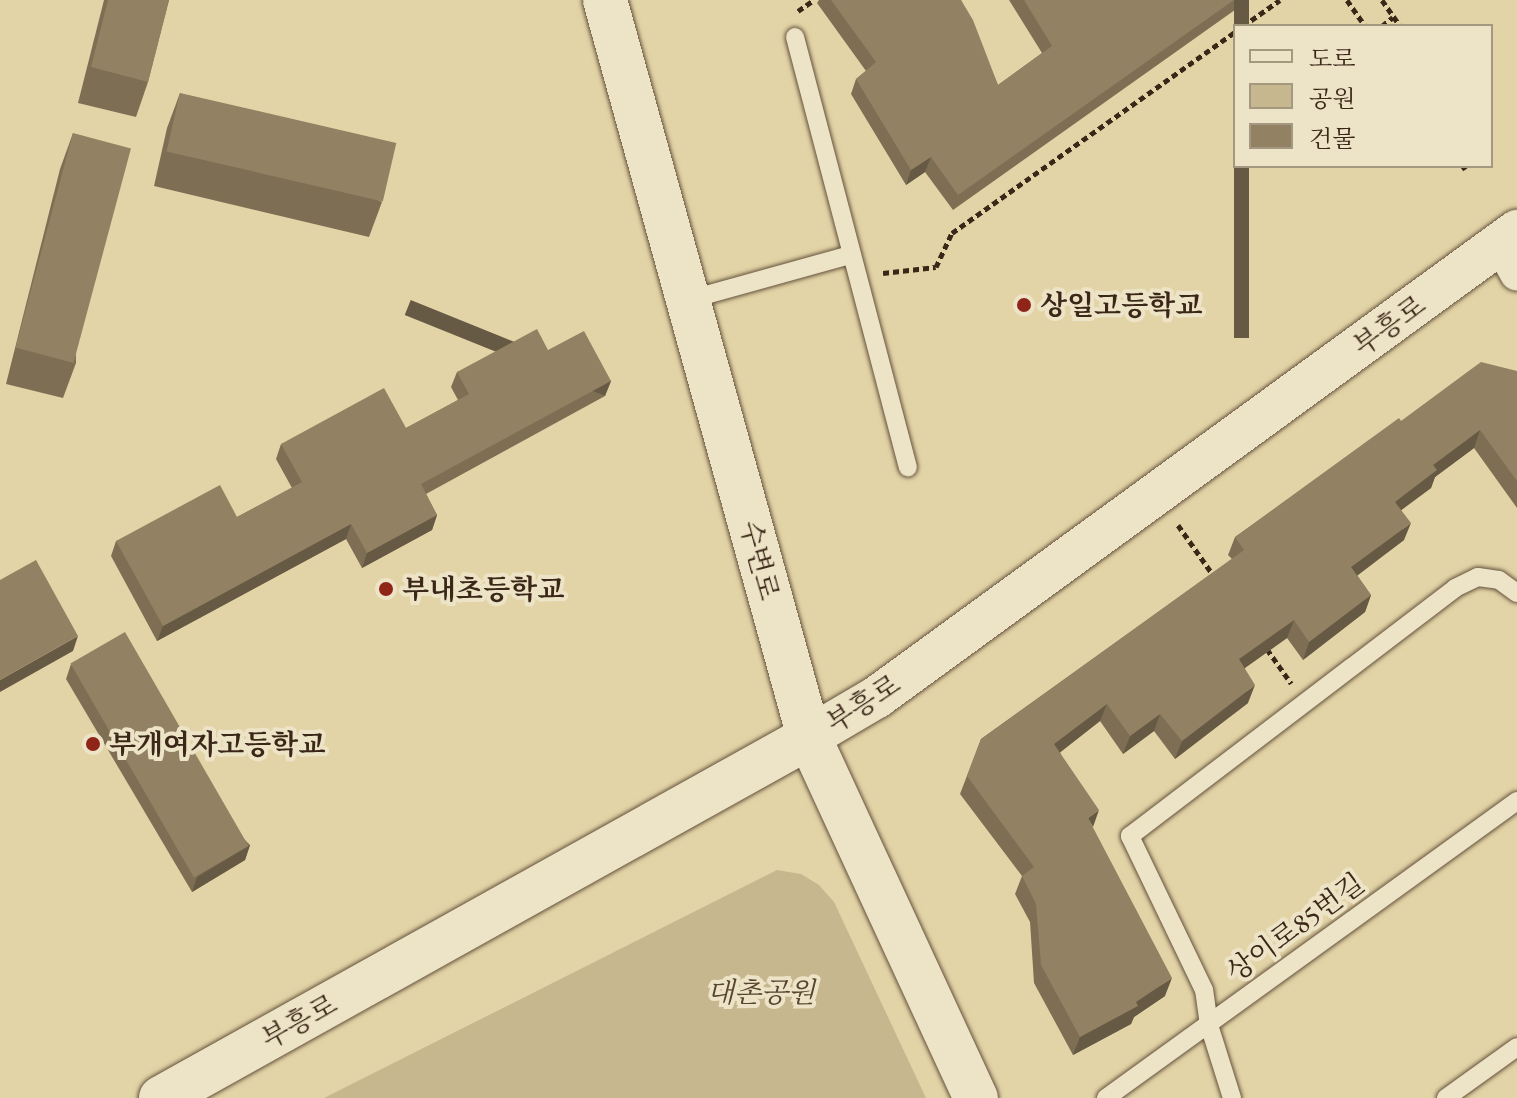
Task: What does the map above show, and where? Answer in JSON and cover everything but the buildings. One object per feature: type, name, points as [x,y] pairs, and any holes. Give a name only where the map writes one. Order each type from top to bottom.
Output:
[{"type":"main road","name":"수변로","points":[[605,0],[809,737],[976,1098]]},
{"type":"main road","name":"부흥로","points":[[161,1098],[809,737]]},
{"type":"street","name":"부흥로","points":[[809,737],[877,697],[1156,495],[1511,249]]},
{"type":"lane","points":[[795,37],[908,467]]},
{"type":"lane","points":[[688,300],[850,255]]},
{"type":"lane","points":[[1232,1098],[1209,1025],[1204,990],[1130,836],[1455,588],[1478,577],[1499,580],[1517,593]]},
{"type":"lane","name":"상이로85번길","points":[[1106,1098],[1517,801]]},
{"type":"lane","points":[[1446,1098],[1517,1047]]},
{"type":"path","points":[[1246,24],[1280,0]]},
{"type":"path","points":[[1347,0],[1364,24]]},
{"type":"path","points":[[1382,0],[1398,24]]},
{"type":"path","points":[[1384,24],[1393,17]]},
{"type":"path","points":[[856,276],[936,267],[952,233],[1233,33]]},
{"type":"path","points":[[1156,495],[1221,586]]},
{"type":"path","points":[[1259,637],[1305,702]]},
{"type":"green space","name":"대촌공원","points":[[777,870],[801,874],[819,885],[834,902],[926,1098],[324,1098]]},
{"type":"place","name":"상일고등학교","points":[[1024,305]]},
{"type":"place","name":"부내초등학교","points":[[386,589]]},
{"type":"place","name":"부개여자고등학교","points":[[93,744]]}]
